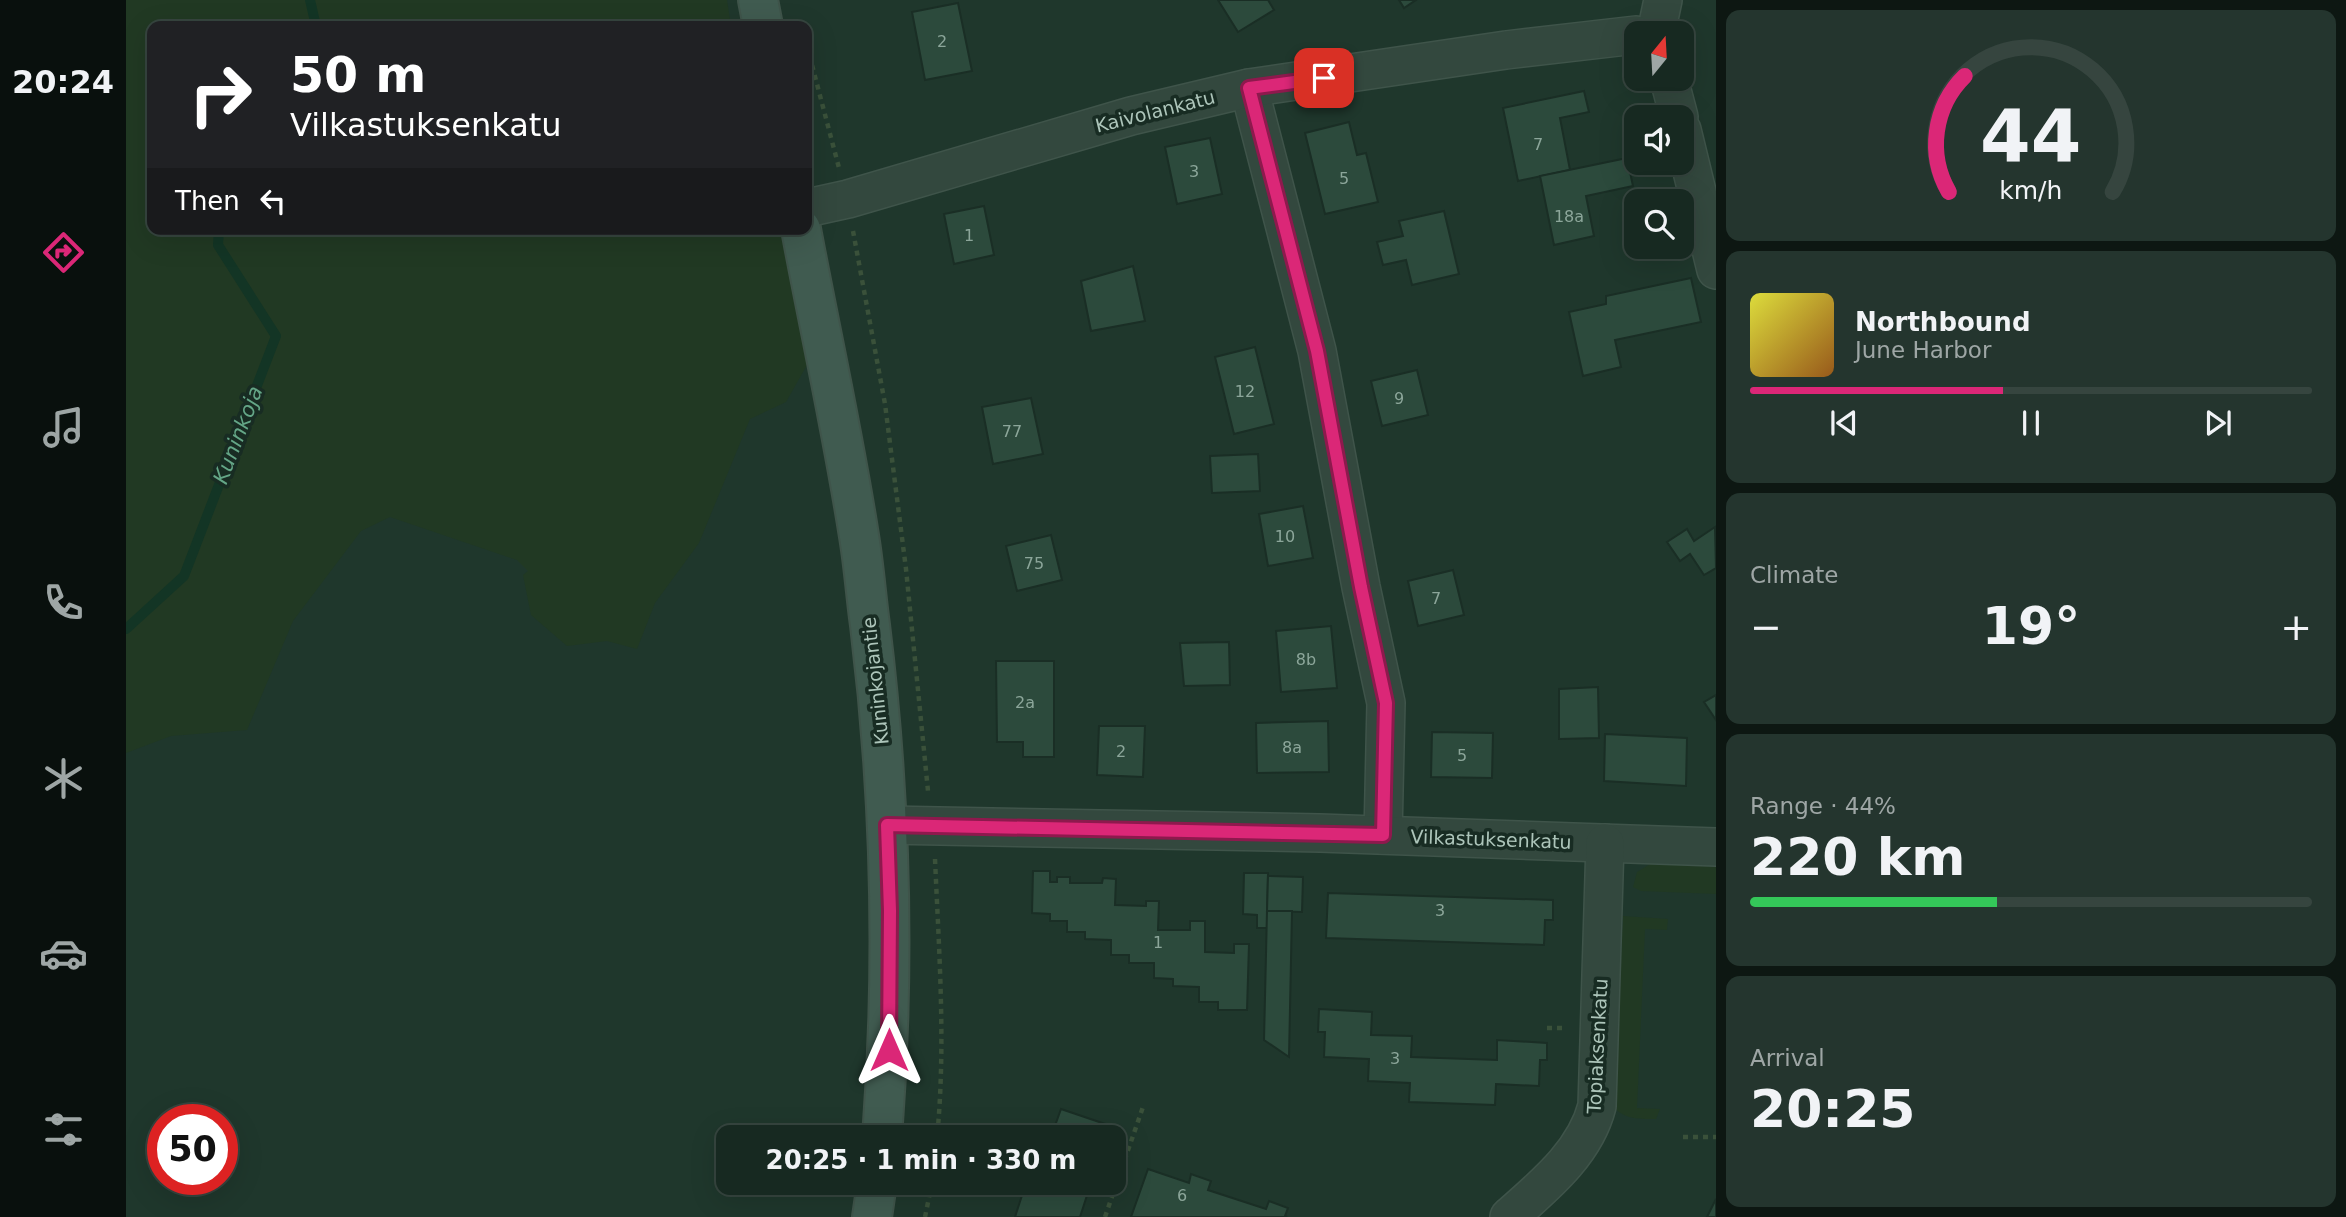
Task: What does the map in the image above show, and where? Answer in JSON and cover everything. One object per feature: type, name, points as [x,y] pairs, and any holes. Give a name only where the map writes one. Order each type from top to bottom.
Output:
[{"type":"main road","points":[[758,0],[761,21]]},
{"type":"main road","name":"Kuninkojantie","points":[[802,235],[859,537],[878,698],[890,911],[889,1050],[883,1125]]},
{"type":"main road","points":[[872,1217],[875,1195]]},
{"type":"street","points":[[1658,21],[1663,0]]},
{"type":"street","name":"Kaivolankatu","points":[[812,207],[848,199],[1131,116],[1249,88],[1506,50],[1624,36]]},
{"type":"street","points":[[1249,88],[1317,351],[1358,574],[1386,703],[1383,835]]},
{"type":"street","points":[[1693,175],[1716,270]]},
{"type":"street","name":"Vilkastuksenkatu","points":[[887,825],[1383,835],[1716,847]]},
{"type":"street","name":"Topiaksenkatu","points":[[1509,1217],[1559,1171],[1593,1122],[1597,1106],[1605,843]]},
{"type":"path","points":[[812,65],[848,199],[885,404],[906,569],[929,798]]},
{"type":"path","points":[[934,852],[942,1003],[942,1088],[938,1125]]},
{"type":"path","points":[[1105,1217],[1144,1104]]},
{"type":"path","points":[[1684,1137],[1716,1137]]},
{"type":"path","points":[[925,1217],[930,1195]]},
{"type":"green space","points":[[126,0],[727,0],[730,21],[147,21],[147,235],[781,235],[807,365],[786,402],[750,419],[699,543],[655,603],[637,649],[607,641],[567,646],[531,615],[523,575],[528,571],[517,560],[390,517],[361,531],[293,621],[247,730],[171,736],[126,753]]},
{"type":"green space","points":[[1655,861],[1716,864],[1716,894],[1641,891],[1633,887],[1637,872]]},
{"type":"green space","points":[[1623,916],[1668,919],[1667,930],[1645,929],[1637,1108],[1660,1109],[1656,1119],[1627,1116],[1612,1105]]},
{"type":"building","points":[[1218,0],[1268,0],[1274,10],[1238,32]]},
{"type":"building","points":[[1399,0],[1416,0],[1404,8]]},
{"type":"building","points":[[958,3],[972,71],[925,80],[912,12]]},
{"type":"building","points":[[1584,91],[1589,112],[1560,118],[1570,170],[1518,181],[1503,108]]},
{"type":"building","points":[[1349,122],[1357,155],[1366,153],[1378,202],[1325,214],[1305,133]]},
{"type":"building","points":[[1210,138],[1222,194],[1177,204],[1165,147]]},
{"type":"building","points":[[1624,159],[1624,175],[1631,175],[1633,186],[1586,196],[1594,236],[1554,245],[1540,176]]},
{"type":"building","points":[[984,206],[994,255],[954,264],[944,214]]},
{"type":"building","points":[[1444,211],[1459,274],[1412,285],[1406,260],[1383,265],[1377,242],[1403,236],[1399,221]]},
{"type":"building","points":[[1133,266],[1145,321],[1091,331],[1081,281]]},
{"type":"building","points":[[1691,278],[1701,322],[1615,340],[1621,367],[1583,376],[1569,312],[1606,304],[1606,296]]},
{"type":"building","points":[[1255,347],[1274,424],[1234,434],[1215,357]]},
{"type":"building","points":[[1417,370],[1428,415],[1382,426],[1371,381]]},
{"type":"building","points":[[1031,398],[1043,454],[993,464],[982,407]]},
{"type":"building","points":[[1258,454],[1260,491],[1212,493],[1210,456]]},
{"type":"building","points":[[1303,506],[1313,558],[1268,566],[1259,514]]},
{"type":"building","points":[[1715,527],[1716,568],[1704,575],[1690,554],[1680,561],[1667,542],[1687,529],[1694,541]]},
{"type":"building","points":[[1051,535],[1062,580],[1017,591],[1006,546]]},
{"type":"building","points":[[1453,570],[1464,615],[1418,626],[1408,581]]},
{"type":"building","points":[[1331,626],[1337,688],[1281,692],[1276,631]]},
{"type":"building","points":[[1229,642],[1230,685],[1184,686],[1180,643]]},
{"type":"building","points":[[996,661],[1054,661],[1054,757],[1023,757],[1023,742],[997,742]]},
{"type":"building","points":[[1598,687],[1599,738],[1559,739],[1559,689]]},
{"type":"building","points":[[1716,695],[1716,720],[1704,702]]},
{"type":"building","points":[[1328,721],[1329,772],[1257,773],[1256,723]]},
{"type":"building","points":[[1099,726],[1145,726],[1143,777],[1097,775]]},
{"type":"building","points":[[1432,732],[1493,733],[1492,778],[1431,777]]},
{"type":"building","points":[[1605,734],[1687,738],[1686,786],[1604,781]]},
{"type":"building","points":[[1033,871],[1050,871],[1050,882],[1057,882],[1057,877],[1070,877],[1070,883],[1102,883],[1103,878],[1116,879],[1115,905],[1146,906],[1146,901],[1159,901],[1158,930],[1190,930],[1190,921],[1205,921],[1205,952],[1234,953],[1234,944],[1249,944],[1247,1010],[1218,1010],[1218,1002],[1199,1002],[1199,987],[1173,986],[1173,979],[1154,978],[1154,963],[1129,963],[1129,955],[1111,955],[1111,940],[1085,939],[1085,932],[1067,932],[1067,921],[1050,921],[1050,914],[1032,913]]},
{"type":"building","points":[[1244,873],[1268,873],[1267,928],[1257,928],[1257,915],[1243,914]]},
{"type":"building","points":[[1268,876],[1303,877],[1302,912],[1267,911]]},
{"type":"building","points":[[1328,893],[1553,900],[1553,920],[1545,920],[1544,945],[1326,938]]},
{"type":"building","points":[[1267,911],[1292,911],[1289,1057],[1264,1040]]},
{"type":"building","points":[[1319,1009],[1372,1012],[1371,1035],[1412,1036],[1411,1057],[1497,1060],[1497,1040],[1547,1043],[1547,1060],[1540,1060],[1539,1086],[1496,1084],[1495,1105],[1409,1102],[1410,1083],[1368,1081],[1369,1059],[1324,1057],[1325,1032],[1318,1032]]},
{"type":"building","points":[[1061,1109],[1108,1125],[1055,1125]]},
{"type":"building","points":[[1148,1169],[1189,1183],[1191,1174],[1211,1181],[1208,1190],[1266,1209],[1269,1201],[1288,1208],[1287,1217],[1131,1217]]},
{"type":"building","points":[[1022,1195],[1087,1195],[1080,1217],[1015,1217]]},
{"type":"building","points":[[1716,1199],[1716,1217],[1707,1217]]},
{"type":"waterway","name":"Kuninkoja","points":[[310,0],[315,21]]},
{"type":"waterway","name":"Kuninkoja","points":[[126,629],[184,576],[276,336],[218,245],[219,235]]},
{"type":"route","points":[[889,1050],[890,911],[887,825],[1383,835],[1386,703],[1361,587],[1317,351],[1249,88],[1324,78]]}]
